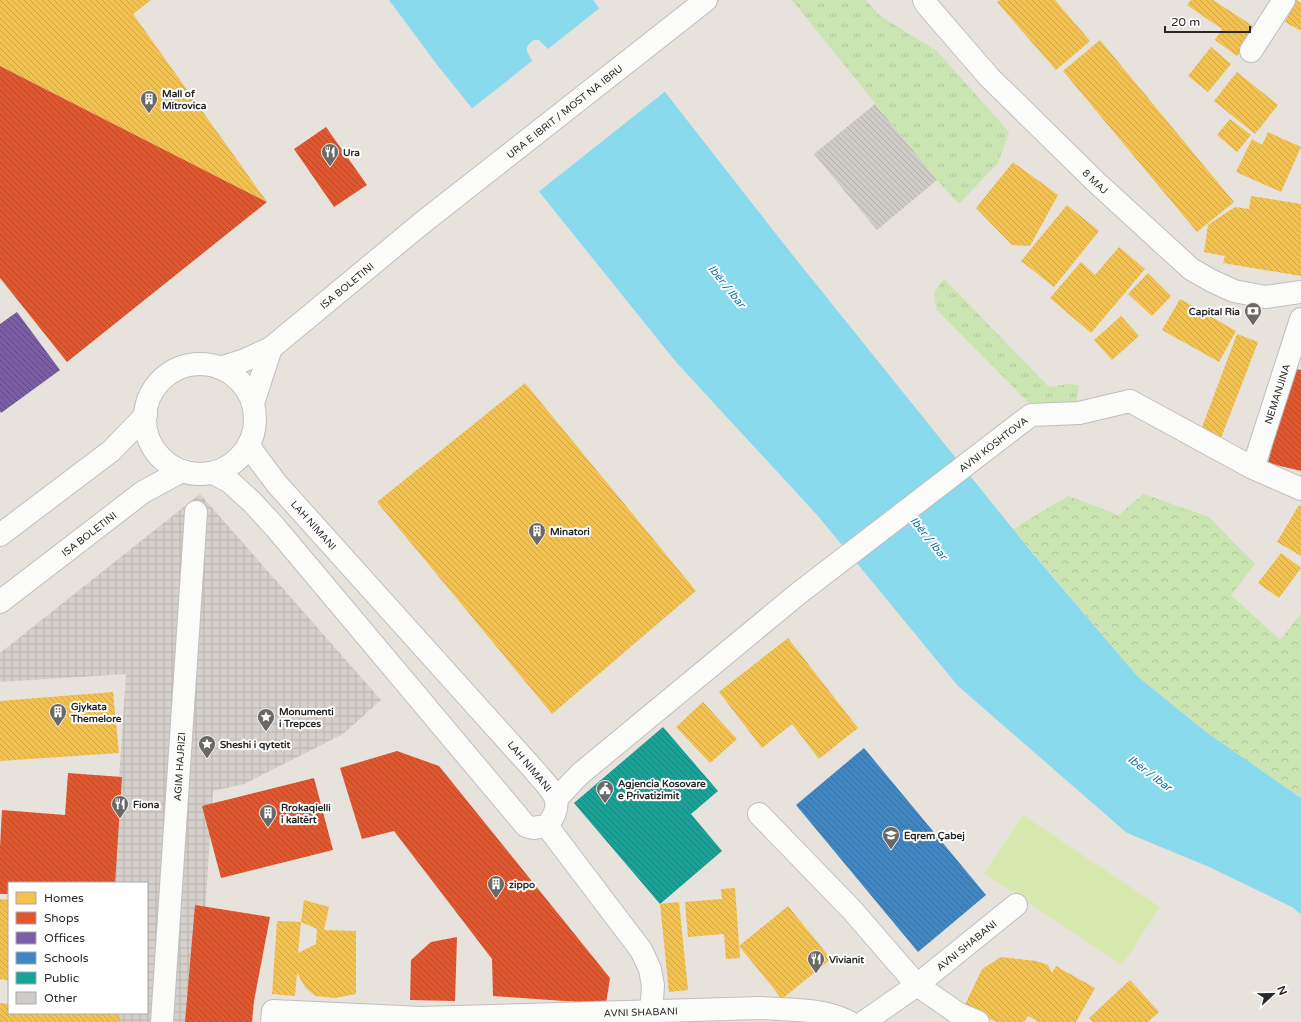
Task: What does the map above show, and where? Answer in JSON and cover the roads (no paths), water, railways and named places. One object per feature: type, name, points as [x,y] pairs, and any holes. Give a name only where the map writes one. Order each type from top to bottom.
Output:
[{"type":"street","name":"URA E IBRIT / MOST NA IBRU","points":[[422,223],[706,0]]},
{"type":"street","points":[[1251,51],[1284,0]]},
{"type":"street","name":"8 MAJ","points":[[923,1],[989,77],[1096,182],[1191,269],[1212,281],[1234,290],[1265,296],[1301,292]]},
{"type":"street","name":"ISA BOLETINI","points":[[220,368],[245,360],[271,348],[422,223]]},
{"type":"street","name":"NEMANJINA","points":[[1253,468],[1301,319]]},
{"type":"street","points":[[253,403],[271,348]]},
{"type":"street","points":[[221,477],[224,469],[234,463],[243,454],[249,444],[255,424],[253,403],[245,388],[234,376],[220,368],[195,364],[182,367],[161,381],[153,391],[148,403],[146,415],[149,439],[154,450],[171,466],[182,471],[221,477],[252,502],[275,527],[526,826],[533,828],[547,826],[641,950],[650,969],[653,986],[651,1011]]},
{"type":"street","name":"AVNI KOSHTOVA","points":[[557,798],[580,774],[799,593],[1031,415],[1079,413],[1130,401],[1253,468],[1301,489]]},
{"type":"street","points":[[0,535],[111,450],[146,415]]},
{"type":"street","name":"LAH NIMANI","points":[[249,444],[253,452],[276,483],[535,771],[557,798],[555,816],[547,826]]},
{"type":"street","name":"ISA BOLETINI","points":[[0,602],[143,492],[182,471]]},
{"type":"street","name":"AGIM HAJRIZI","points":[[162,1022],[196,512]]},
{"type":"street","points":[[759,814],[852,910],[917,985],[959,1014],[978,1022]]},
{"type":"street","name":"AVNI SHABANI","points":[[864,1022],[917,985],[1016,905]]},
{"type":"street","name":"AVNI SHABANI","points":[[272,1022],[273,1011],[422,1020],[768,1008],[811,1011],[843,1019],[849,1022]]},
{"type":"water","name":"Ibër / Ibar","points":[[389,0],[593,0],[791,253],[1029,549],[1137,676],[1206,732],[1301,798],[1301,914],[1292,907],[1207,866],[1127,833],[958,686],[818,516],[676,362],[438,66]]},
{"type":"place","name":"Mall of Mitrovica","points":[[149,114]]},
{"type":"place","name":"Ura","points":[[330,167]]},
{"type":"place","name":"Capital Ria","points":[[1253,326]]},
{"type":"place","name":"Minatori","points":[[537,546]]},
{"type":"place","name":"Gjykata Themelore","points":[[58,727]]},
{"type":"place","name":"Monumenti i Trepces","points":[[266,732]]},
{"type":"place","name":"Sheshi i qytetit","points":[[207,759]]},
{"type":"place","name":"Agjencia Kosovare e Privatizimit","points":[[605,804]]},
{"type":"place","name":"Fiona","points":[[120,819]]},
{"type":"place","name":"Rrokaqielli i kaltërt","points":[[268,828]]},
{"type":"place","name":"Eqrem Çabej","points":[[891,850]]},
{"type":"place","name":"zippo","points":[[496,899]]},
{"type":"place","name":"Vivianit","points":[[816,974]]}]
